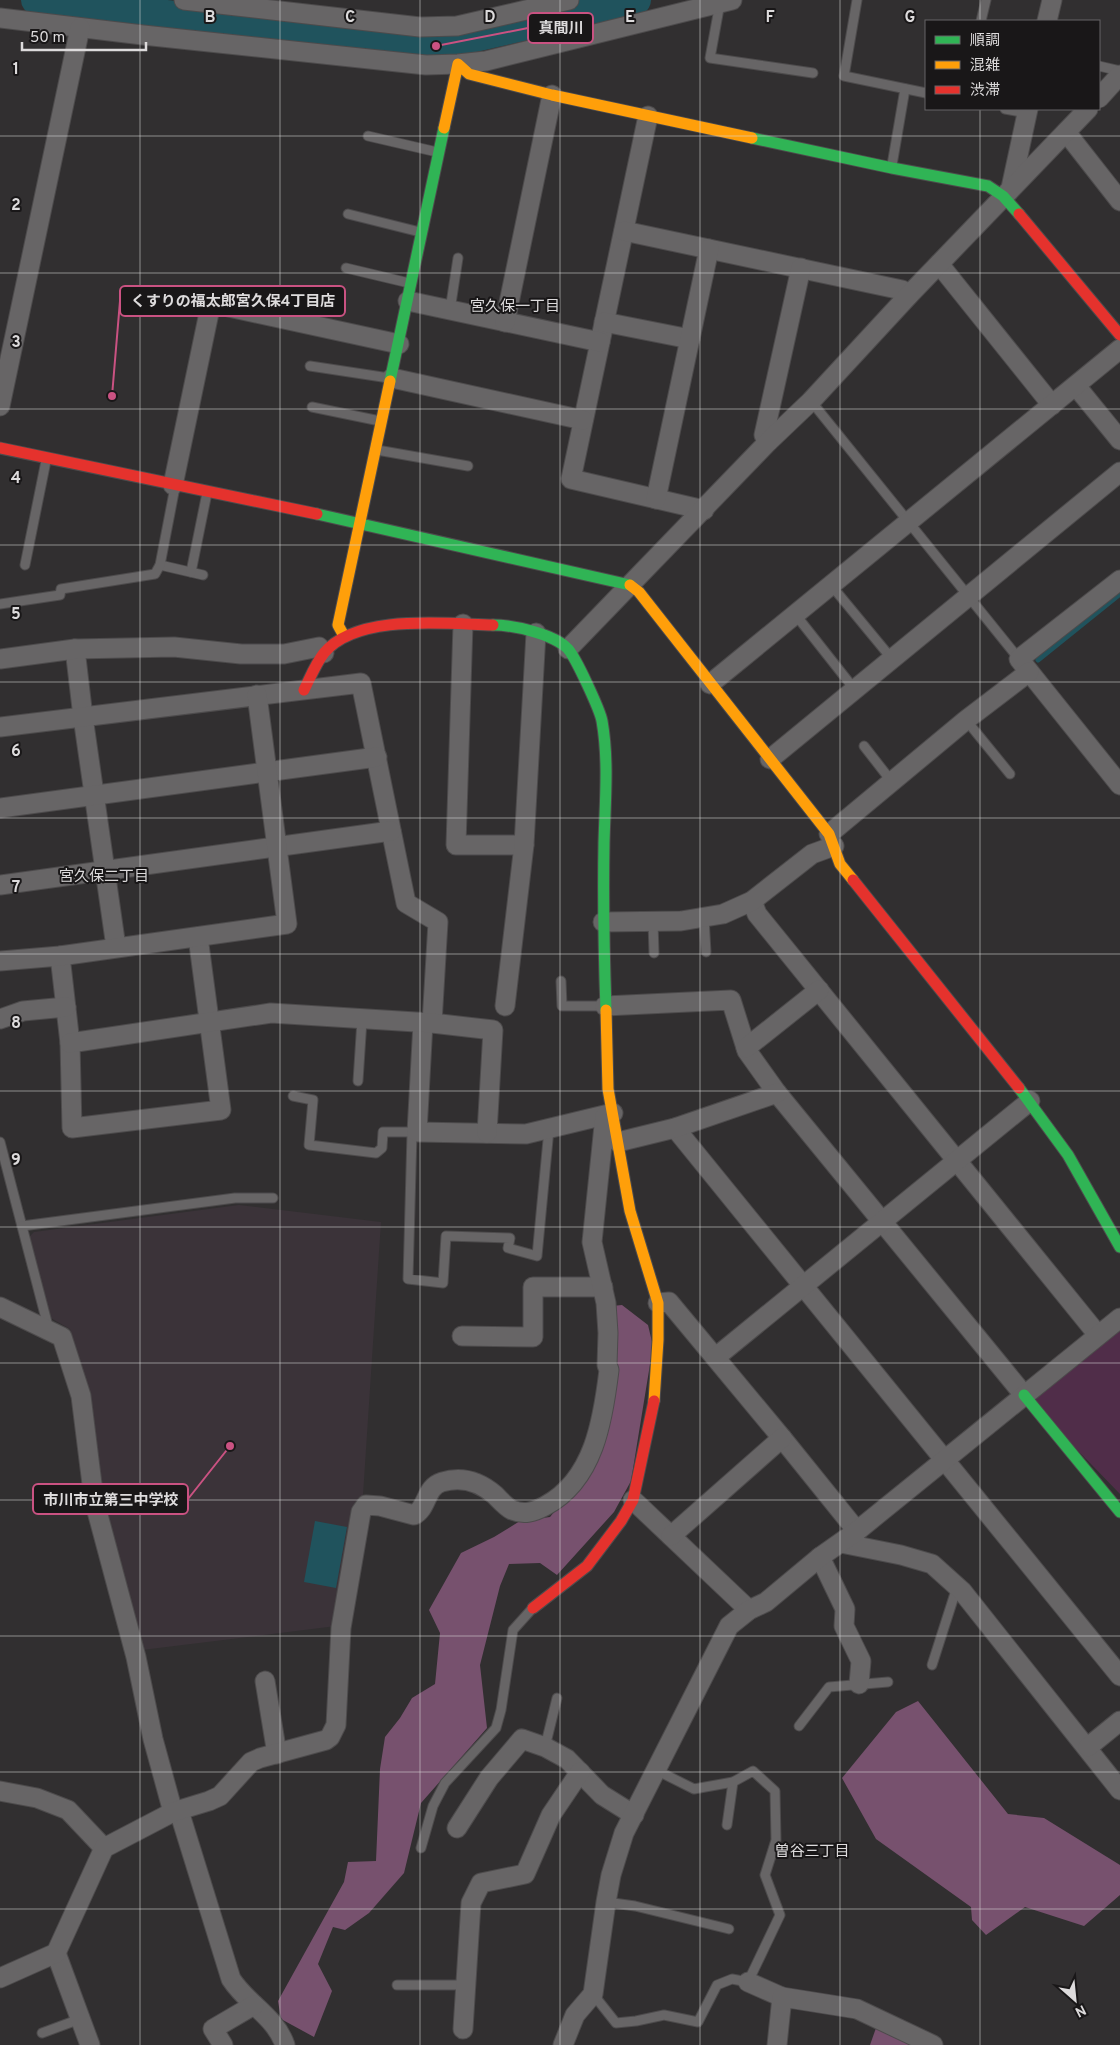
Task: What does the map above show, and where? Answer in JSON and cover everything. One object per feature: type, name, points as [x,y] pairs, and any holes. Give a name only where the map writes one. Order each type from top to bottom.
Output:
[{"type":"street","points":[[184,0],[420,27],[457,26],[569,0]]},
{"type":"street","points":[[1047,20],[1052,0]]},
{"type":"street","points":[[0,18],[426,65],[486,61],[726,2]]},
{"type":"street","points":[[0,406],[80,28]]},
{"type":"street","points":[[458,64],[469,74],[552,95],[892,168],[988,186],[1007,192],[1120,335]]},
{"type":"street","points":[[344,636],[338,624],[458,64]]},
{"type":"street","points":[[1100,97],[1120,76]]},
{"type":"street","points":[[504,322],[552,95]]},
{"type":"street","points":[[568,649],[768,442],[811,401],[1007,192],[1087,110]]},
{"type":"street","points":[[1007,192],[1027,111]]},
{"type":"street","points":[[648,116],[571,479],[704,510]]},
{"type":"street","points":[[1066,132],[1118,194]]},
{"type":"street","points":[[624,231],[902,290],[909,296]]},
{"type":"street","points":[[656,499],[709,249]]},
{"type":"street","points":[[939,264],[1052,405]]},
{"type":"street","points":[[768,442],[764,435],[801,268]]},
{"type":"street","points":[[410,292],[450,310],[600,342]]},
{"type":"street","points":[[174,486],[210,308],[216,304],[399,344]]},
{"type":"street","points":[[604,322],[690,339]]},
{"type":"street","points":[[710,684],[1120,349]]},
{"type":"street","points":[[392,378],[583,420]]},
{"type":"street","points":[[1076,386],[1120,440]]},
{"type":"street","points":[[0,448],[207,493],[359,523],[630,585],[639,592],[831,840],[840,864],[1030,1101],[1068,1155],[1120,1246]]},
{"type":"street","points":[[770,759],[1120,472]]},
{"type":"street","points":[[603,922],[681,921],[723,914],[752,902],[831,840],[892,782],[966,720],[1070,618],[1082,612],[1119,585]]},
{"type":"street","points":[[0,1978],[56,1953],[104,1848],[176,1812],[220,1796],[251,1762],[326,1740],[330,1737],[336,1725],[341,1628],[361,1512],[366,1505],[380,1506],[414,1516],[419,1513],[434,1485],[443,1482],[470,1481],[487,1488],[511,1509],[524,1513],[534,1512],[564,1493],[578,1477],[600,1428],[608,1379],[608,1333],[603,1287],[592,1242],[609,1114],[603,922],[606,754],[602,718],[587,684],[568,649],[553,639],[528,630],[497,625],[406,623],[362,630],[344,636],[324,653],[304,690]]},
{"type":"street","points":[[463,624],[456,845],[524,845]]},
{"type":"street","points":[[505,1006],[524,845],[536,633]]},
{"type":"street","points":[[0,659],[75,649],[174,647],[250,654],[284,654],[319,647],[324,653]]},
{"type":"street","points":[[75,649],[104,872],[116,948]]},
{"type":"street","points":[[1024,665],[1120,784]]},
{"type":"street","points":[[0,727],[361,683],[406,903],[438,922],[415,1132],[526,1134],[609,1114]]},
{"type":"street","points":[[0,962],[60,956],[287,924],[257,695]]},
{"type":"street","points":[[0,808],[377,757]]},
{"type":"street","points":[[0,885],[391,831]]},
{"type":"street","points":[[752,902],[757,914],[1098,1335]]},
{"type":"street","points":[[60,956],[70,1043],[72,1128],[221,1110],[198,937]]},
{"type":"street","points":[[746,1048],[819,990]]},
{"type":"street","points":[[605,1006],[731,1000],[746,1048],[777,1093],[1024,1395],[1117,1502]]},
{"type":"street","points":[[0,1019],[23,1011],[66,1007]]},
{"type":"street","points":[[70,1043],[271,1013],[427,1023],[493,1030],[486,1133]]},
{"type":"street","points":[[618,1142],[675,1128],[777,1093]]},
{"type":"street","points":[[716,1357],[1030,1101]]},
{"type":"street","points":[[533,1608],[587,1566],[621,1521],[633,1500],[652,1408],[658,1340],[658,1303],[630,1211],[618,1142],[609,1114]]},
{"type":"street","points":[[675,1128],[1120,1676]]},
{"type":"street","points":[[462,1336],[533,1337],[533,1287],[603,1287]]},
{"type":"street","points":[[658,1303],[669,1302],[857,1531]]},
{"type":"street","points":[[0,1307],[62,1337],[81,1396],[94,1500],[136,1657],[153,1739],[231,1979],[240,1993],[280,2032],[285,2045]]},
{"type":"street","points":[[563,2045],[575,2015],[593,1994],[611,1874],[622,1842],[729,1626],[749,1610],[766,1602],[820,1556],[857,1531],[1120,1318]]},
{"type":"street","points":[[671,1536],[782,1438]]},
{"type":"street","points":[[633,1500],[749,1610]]},
{"type":"street","points":[[841,1543],[901,1555],[932,1564],[957,1586],[1088,1747],[1120,1790]]},
{"type":"street","points":[[820,1556],[844,1609],[844,1626],[861,1661],[859,1684]]},
{"type":"street","points":[[265,1682],[277,1754]]},
{"type":"street","points":[[1088,1747],[1120,1721]]},
{"type":"street","points":[[457,1828],[489,1778],[522,1739],[545,1747],[568,1760],[602,1795],[634,1815]]},
{"type":"street","points":[[464,2029],[472,1903],[481,1883],[526,1874],[551,1816],[580,1772]]},
{"type":"street","points":[[0,1791],[36,1798],[68,1810],[104,1848]]},
{"type":"street","points":[[56,1953],[90,2045]]},
{"type":"street","points":[[748,1982],[782,1996],[857,2009],[933,2045]]},
{"type":"street","points":[[777,2045],[782,1996]]},
{"type":"street","points":[[223,2045],[213,2029],[254,2005]]},
{"type":"lane","points":[[857,0],[844,76],[925,93]]},
{"type":"lane","points":[[981,20],[986,0]]},
{"type":"lane","points":[[726,2],[710,58],[813,73]]},
{"type":"lane","points":[[1100,66],[1120,71]]},
{"type":"lane","points":[[892,168],[905,89]]},
{"type":"lane","points":[[368,136],[440,153]]},
{"type":"lane","points":[[348,214],[423,233]]},
{"type":"lane","points":[[450,310],[458,258]]},
{"type":"lane","points":[[346,268],[410,292]]},
{"type":"lane","points":[[310,366],[392,378]]},
{"type":"lane","points":[[811,401],[1024,665]]},
{"type":"lane","points":[[312,407],[382,422]]},
{"type":"lane","points":[[376,450],[468,466]]},
{"type":"lane","points":[[25,565],[46,458]]},
{"type":"lane","points":[[0,604],[60,595],[61,589],[155,574],[160,565],[174,486]]},
{"type":"lane","points":[[191,572],[207,493]]},
{"type":"lane","points":[[160,565],[203,575]]},
{"type":"lane","points":[[831,585],[892,659]]},
{"type":"lane","points":[[795,614],[855,690]]},
{"type":"lane","points":[[966,720],[1010,774]]},
{"type":"lane","points":[[864,746],[892,782]]},
{"type":"lane","points":[[704,917],[706,952]]},
{"type":"lane","points":[[653,922],[654,953]]},
{"type":"lane","points":[[561,981],[562,1006],[605,1006]]},
{"type":"lane","points":[[358,1081],[362,1020]]},
{"type":"lane","points":[[294,1096],[313,1100],[309,1145],[376,1154],[382,1148],[383,1132],[415,1132],[408,1279],[443,1283],[446,1236],[510,1238],[508,1248],[537,1256],[549,1129]]},
{"type":"lane","points":[[0,1142],[50,1331]]},
{"type":"lane","points":[[22,1226],[235,1198],[273,1198]]},
{"type":"lane","points":[[932,1665],[957,1586]]},
{"type":"lane","points":[[420,1848],[433,1806],[445,1783],[496,1728],[501,1710],[513,1630],[533,1608]]},
{"type":"lane","points":[[799,1726],[829,1687],[888,1682]]},
{"type":"lane","points":[[545,1747],[557,1698]]},
{"type":"lane","points":[[593,1994],[616,2023],[636,2022],[664,2015],[698,2022],[716,1985],[732,1979],[748,1982],[780,1915],[765,1875],[776,1840],[775,1791],[753,1771],[733,1782],[694,1789],[656,1770]]},
{"type":"lane","points":[[727,1825],[733,1782]]},
{"type":"lane","points":[[606,1902],[635,1906],[728,1929]]},
{"type":"lane","points":[[398,1985],[466,1985]]},
{"type":"lane","points":[[42,2033],[80,2018]]},
{"type":"shaded area","points":[[239,1205],[381,1222],[363,1495],[355,1508],[336,1626],[142,1650],[104,1511],[88,1396],[70,1329],[49,1317],[28,1238],[34,1232]]},
{"type":"shaded area","points":[[622,1305],[648,1325],[653,1346],[631,1481],[614,1512],[557,1575],[540,1563],[509,1564],[500,1586],[480,1665],[487,1728],[421,1803],[404,1873],[369,1913],[345,1930],[333,1927],[318,1964],[332,1991],[314,2037],[281,2019],[278,2001],[344,1882],[348,1862],[376,1861],[380,1769],[385,1737],[400,1718],[412,1698],[435,1684],[440,1633],[429,1610],[461,1553],[494,1537],[520,1521],[550,1517],[594,1464],[617,1354],[612,1306]]},
{"type":"shaded area","points":[[1120,1318],[1120,1494],[1024,1395]]},
{"type":"shaded area","points":[[918,1701],[1008,1814],[1044,1818],[1120,1865],[1120,1895],[1084,1926],[1025,1907],[986,1935],[972,1920],[971,1907],[876,1839],[842,1778],[896,1712]]},
{"type":"shaded area","points":[[876,2028],[911,2045],[870,2045]]},
{"type":"water","points":[[315,1521],[347,1527],[336,1588],[304,1582]]},
{"type":"waterway","points":[[36,0],[436,46],[636,0]]},
{"type":"waterway","points":[[1038,660],[1120,594]]},
{"type":"traffic: fast","points":[[390,381],[444,128]]},
{"type":"traffic: fast","points":[[752,138],[988,186],[1003,196],[1019,214]]},
{"type":"traffic: fast","points":[[317,514],[630,585]]},
{"type":"traffic: fast","points":[[493,625],[533,631],[553,639],[568,649],[582,673],[602,721],[606,767],[604,843],[606,1010]]},
{"type":"traffic: fast","points":[[1019,1088],[1068,1155],[1120,1247]]},
{"type":"traffic: fast","points":[[1024,1395],[1120,1512]]},
{"type":"traffic: slow","points":[[444,128],[458,64],[469,74],[552,95],[752,138]]},
{"type":"traffic: slow","points":[[344,636],[338,625],[390,381]]},
{"type":"traffic: slow","points":[[630,585],[639,592],[829,834],[840,864],[853,880]]},
{"type":"traffic: slow","points":[[606,1010],[608,1089],[630,1211],[658,1303],[658,1340],[654,1401]]},
{"type":"traffic: jam","points":[[1019,214],[1120,335]]},
{"type":"traffic: jam","points":[[0,448],[317,514]]},
{"type":"traffic: jam","points":[[304,690],[324,653],[339,640],[358,632],[380,626],[403,624],[493,625]]},
{"type":"traffic: jam","points":[[853,880],[1019,1088]]},
{"type":"traffic: jam","points":[[533,1608],[587,1566],[621,1521],[633,1500],[654,1401]]},
{"type":"place","name":"真間川","points":[[436,46]]},
{"type":"place","name":"くすりの福太郎宮久保4丁目店","points":[[112,396]]},
{"type":"place","name":"市川市立第三中学校","points":[[230,1446]]},
{"type":"district","name":"宮久保一丁目","points":[[515,306]]},
{"type":"district","name":"宮久保二丁目","points":[[104,876]]},
{"type":"district","name":"曽谷三丁目","points":[[812,1851]]}]
